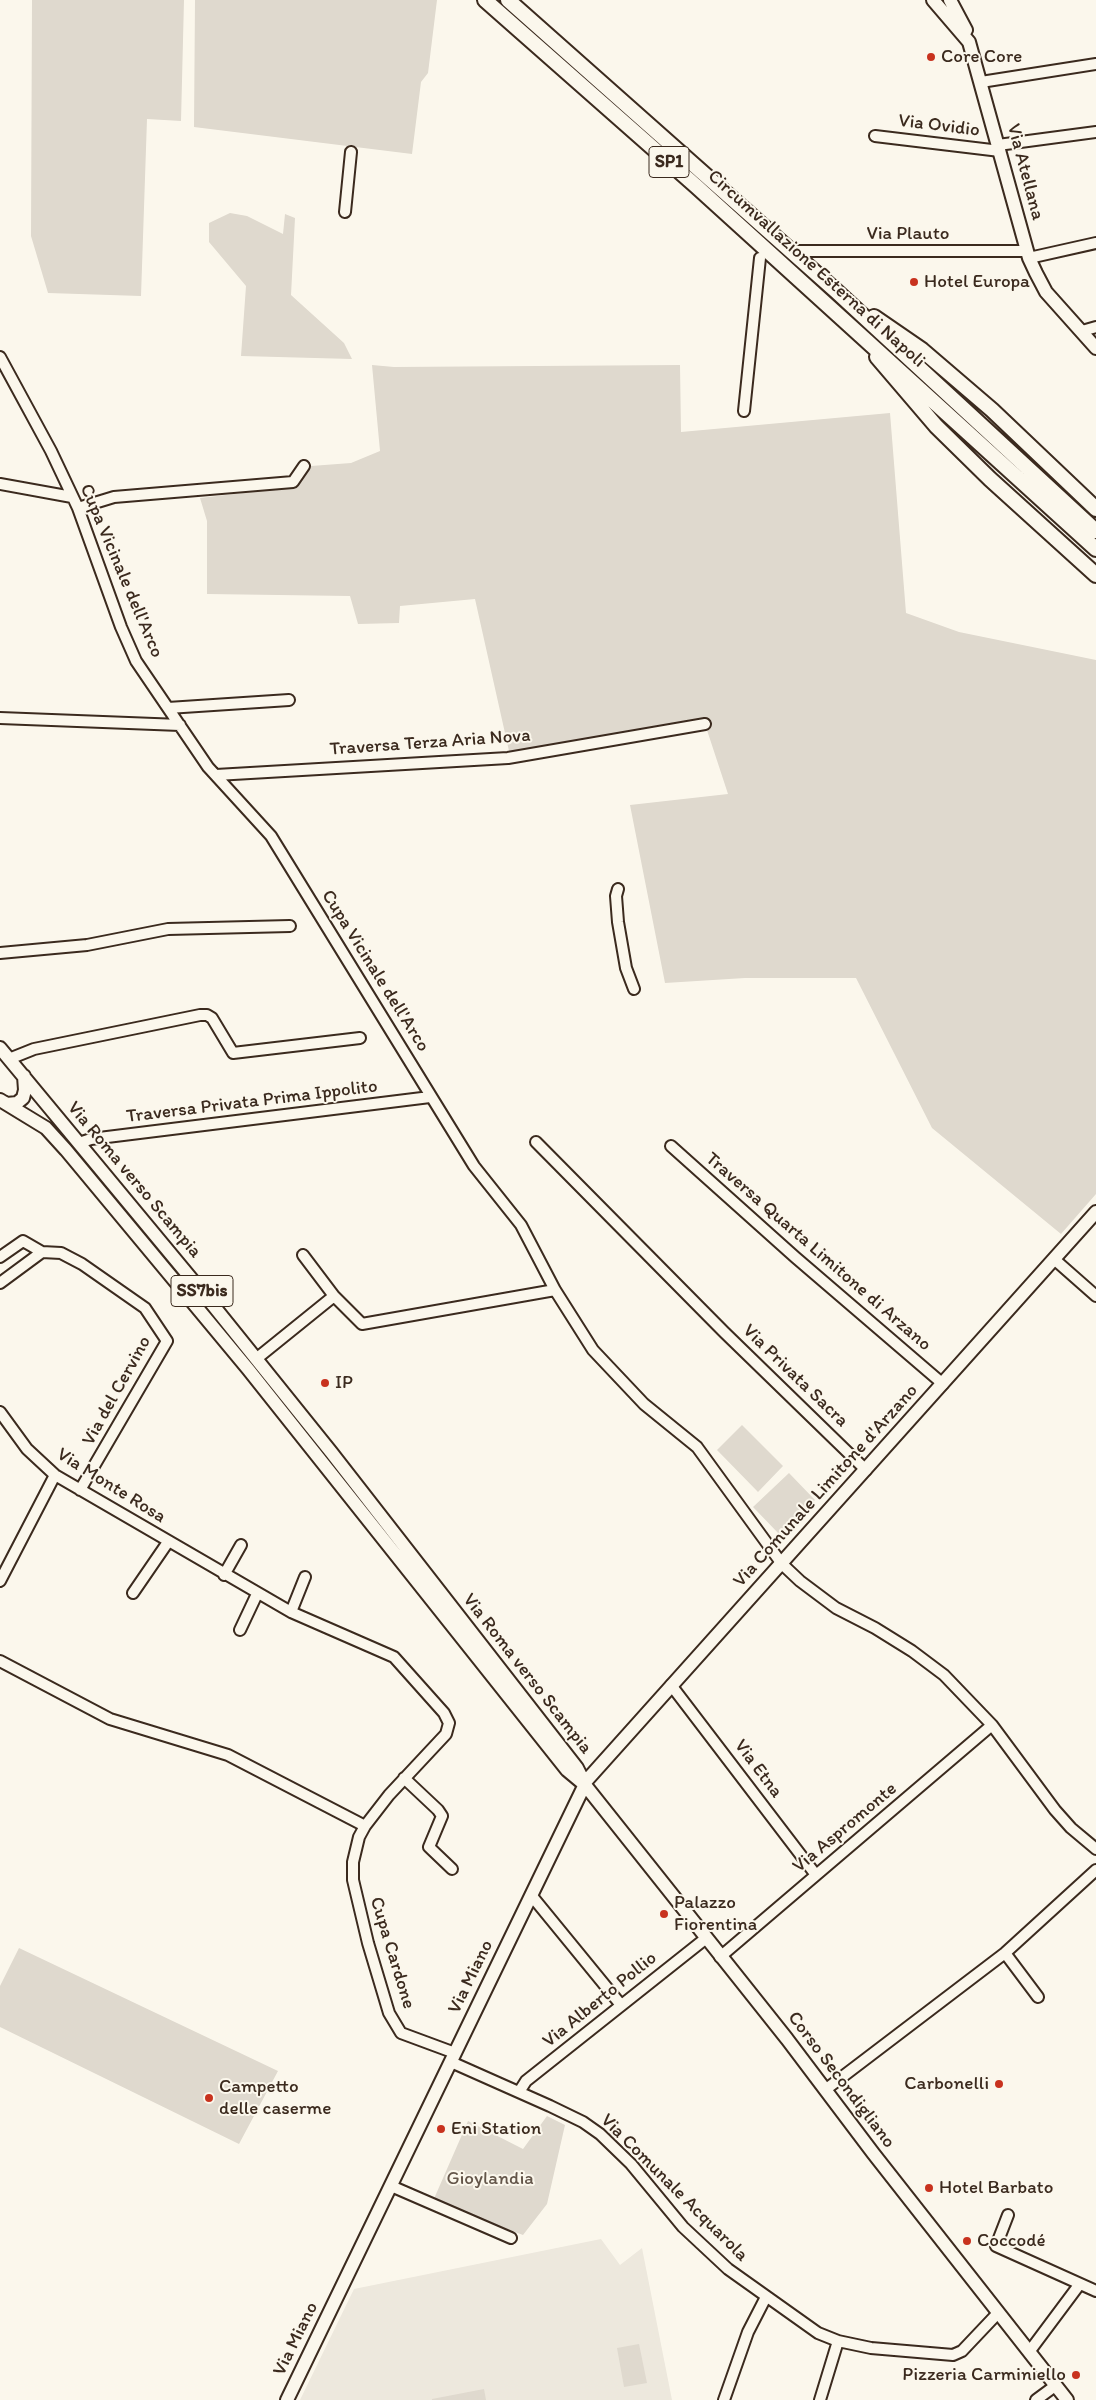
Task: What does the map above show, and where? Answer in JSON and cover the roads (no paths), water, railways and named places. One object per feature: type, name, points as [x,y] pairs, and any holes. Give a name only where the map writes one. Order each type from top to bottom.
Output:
[{"type":"highway","name":"Circumvallazione Esterna di Napoli","points":[[485,0],[851,326],[1047,494],[1096,531]]},
{"type":"highway","name":"Circumvallazione Esterna di Napoli","points":[[508,0],[836,291],[1047,494],[1096,549]]},
{"type":"highway","points":[[836,291],[922,350],[992,410],[1096,509]]},
{"type":"highway","points":[[851,326],[936,426],[990,480],[1096,575]]},
{"type":"main road","name":"Via Atellana","points":[[933,0],[969,42],[1028,254],[1046,292],[1096,348]]},
{"type":"main road","points":[[950,0],[964,24],[969,42]]},
{"type":"main road","name":"Via Roma verso Scampia","points":[[0,1048],[79,1143],[254,1363],[375,1509],[577,1768],[585,1785]]},
{"type":"main road","points":[[3,1102],[17,1103],[23,1098],[25,1090],[24,1076]]},
{"type":"main road","name":"Via Roma verso Scampia","points":[[3,1102],[46,1128],[254,1363],[421,1586],[567,1770],[585,1785]]},
{"type":"main road","name":"Via Comunale Limitone d'Arzano","points":[[585,1785],[671,1685],[782,1564],[1096,1212]]},
{"type":"main road","name":"Via Miano","points":[[287,2400],[585,1785]]},
{"type":"main road","name":"Corso Secondigliano","points":[[585,1785],[1067,2400]]},
{"type":"street","points":[[981,82],[1096,64]]},
{"type":"street","name":"Via Ovidio","points":[[875,136],[999,148],[1096,132]]},
{"type":"street","points":[[345,212],[351,152]]},
{"type":"street","name":"Via Plauto","points":[[790,251],[1028,254],[1096,243]]},
{"type":"street","points":[[744,411],[760,258]]},
{"type":"street","points":[[1082,331],[1096,327]]},
{"type":"street","name":"Cupa Vicinale dell'Arco","points":[[2,363],[51,451],[78,508],[132,652],[180,726],[216,775],[271,836],[382,1012],[430,1097],[474,1166],[521,1225],[555,1290],[593,1350],[644,1404],[698,1447],[782,1564],[800,1581],[836,1608],[875,1628],[912,1651],[944,1675],[992,1725],[1070,1828],[1096,1849]]},
{"type":"street","points":[[78,508],[114,497],[293,482],[304,466]]},
{"type":"street","points":[[0,484],[72,497]]},
{"type":"street","points":[[168,708],[290,700]]},
{"type":"street","points":[[0,718],[180,726]]},
{"type":"street","name":"Traversa Terza Aria Nova","points":[[216,775],[508,758],[705,724]]},
{"type":"street","points":[[618,889],[616,896],[618,922],[626,968],[634,989]]},
{"type":"street","points":[[0,953],[87,945],[168,929],[290,926]]},
{"type":"street","points":[[10,1059],[34,1049],[200,1015],[212,1018],[233,1052],[360,1038]]},
{"type":"street","name":"Traversa Privata Prima Ippolito","points":[[79,1143],[91,1139],[430,1097]]},
{"type":"street","name":"Via Privata Sacra","points":[[536,1142],[866,1470]]},
{"type":"street","name":"Traversa Quarta Limitone di Arzano","points":[[671,1146],[795,1257],[943,1384]]},
{"type":"street","points":[[0,1258],[23,1241],[42,1252],[0,1284]]},
{"type":"street","name":"Via del Cervino","points":[[42,1252],[61,1253],[82,1264],[145,1308],[167,1341],[80,1490]]},
{"type":"street","points":[[303,1256],[334,1296],[362,1324],[555,1290]]},
{"type":"street","points":[[1054,1259],[1096,1296]]},
{"type":"street","points":[[254,1363],[334,1296]]},
{"type":"street","name":"Via Monte Rosa","points":[[0,1412],[27,1450],[55,1475],[257,1594],[291,1612],[394,1657],[444,1713],[449,1723],[446,1734],[404,1778],[365,1826]]},
{"type":"street","points":[[0,1580],[3,1568],[55,1475]]},
{"type":"street","name":"Via Monte Rosa","points":[[133,1593],[168,1542]]},
{"type":"street","points":[[224,1575],[241,1545]]},
{"type":"street","points":[[291,1612],[305,1577]]},
{"type":"street","points":[[240,1630],[257,1594]]},
{"type":"street","points":[[0,1661],[110,1719],[228,1755],[365,1826]]},
{"type":"street","name":"Via Etna","points":[[671,1685],[816,1875]]},
{"type":"street","name":"Via Aspromonte","points":[[720,1957],[992,1725]]},
{"type":"street","points":[[404,1778],[442,1816],[428,1847],[452,1869]]},
{"type":"street","name":"Cupa Cardone","points":[[365,1826],[359,1837],[353,1862],[353,1880],[368,1943],[389,2013],[401,2033],[453,2058]]},
{"type":"street","points":[[825,2090],[1004,1953],[1096,1870]]},
{"type":"street","points":[[532,1895],[621,2004]]},
{"type":"street","name":"Via Alberto Pollio","points":[[519,2092],[526,2081],[705,1939]]},
{"type":"street","points":[[1004,1953],[1038,1997]]},
{"type":"street","name":"Via Comunale Acquarola","points":[[453,2058],[519,2092],[584,2122],[600,2134],[631,2164],[683,2227],[728,2269],[803,2324],[838,2341],[871,2348],[953,2355],[962,2351],[998,2313]]},
{"type":"street","points":[[391,2186],[511,2238]]},
{"type":"street","points":[[1008,2215],[996,2246],[1079,2285],[1096,2291]]},
{"type":"street","points":[[1029,2352],[1079,2285]]},
{"type":"street","points":[[724,2400],[748,2332],[766,2297]]},
{"type":"street","points":[[820,2400],[838,2341]]},
{"type":"street","points":[[1036,2400],[1055,2386]]},
{"type":"place","name":"Core Core","points":[[931,57]]},
{"type":"place","name":"Hotel Europa","points":[[914,282]]},
{"type":"place","name":"IP","points":[[325,1383]]},
{"type":"place","name":"Palazzo Fiorentina","points":[[664,1914]]},
{"type":"place","name":"Carbonelli","points":[[999,2084]]},
{"type":"place","name":"Campetto delle caserme","points":[[209,2098]]},
{"type":"place","name":"Eni Station","points":[[441,2129]]},
{"type":"place","name":"Hotel Barbato","points":[[929,2188]]},
{"type":"place","name":"Coccodé","points":[[967,2241]]},
{"type":"place","name":"Pizzeria Carminiello","points":[[1076,2375]]},
{"type":"park label","name":"Gioylandia","points":[[490,2179]]}]
